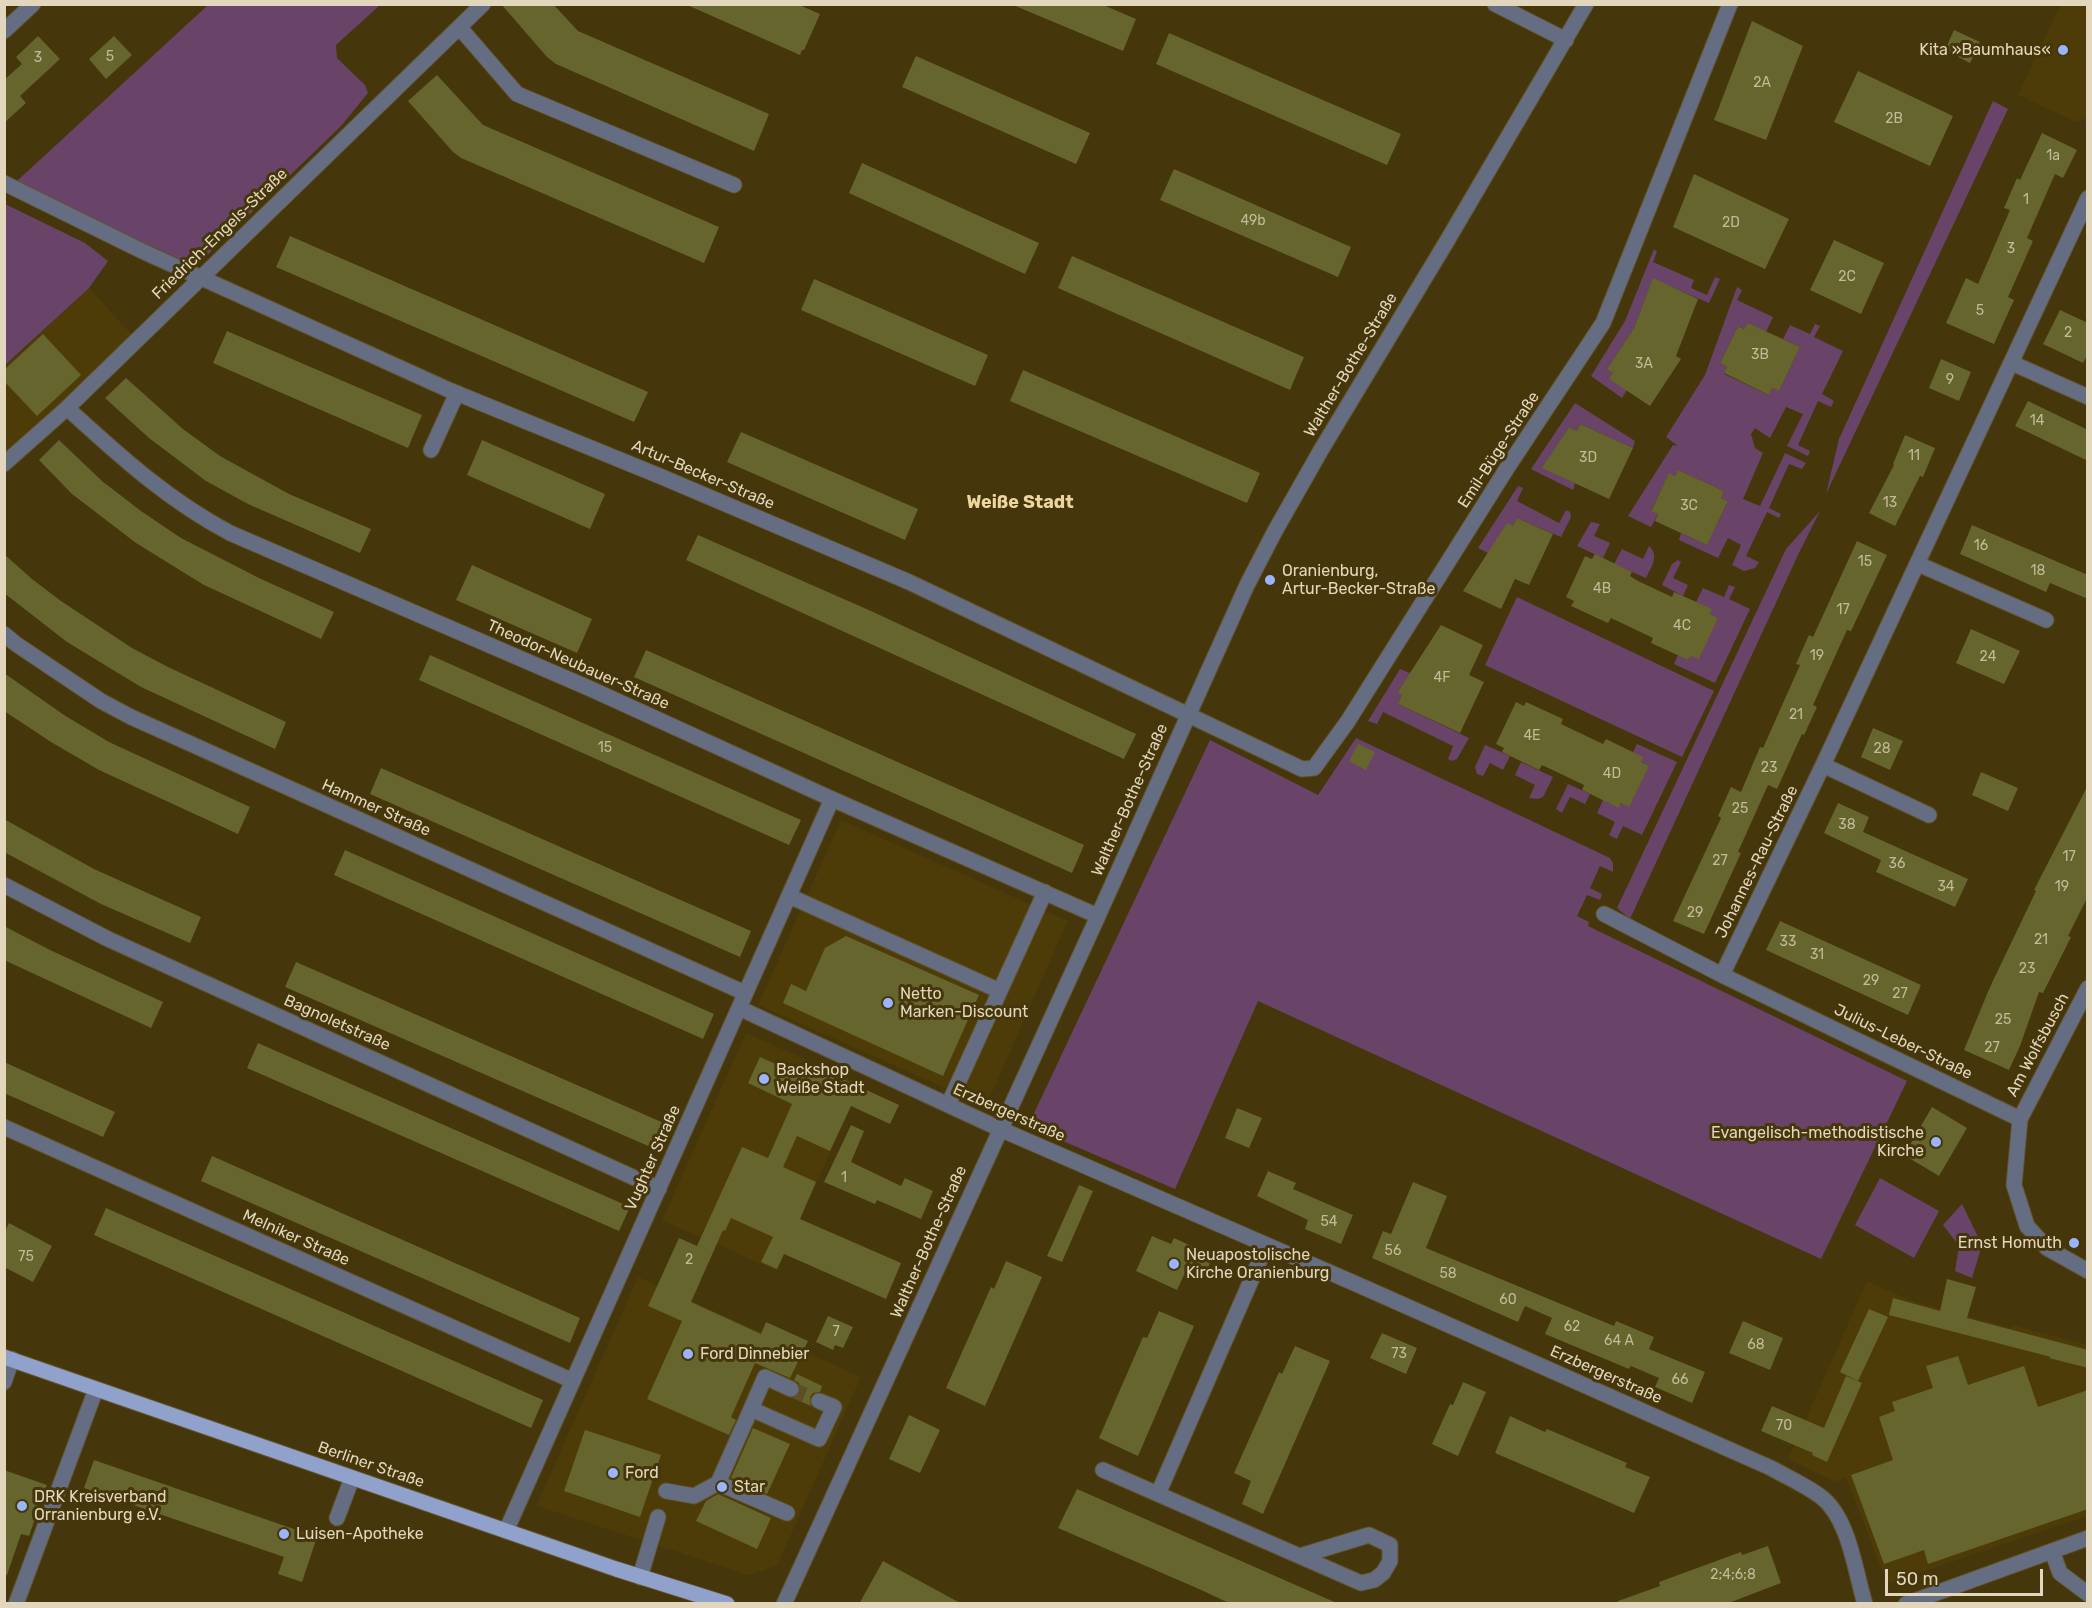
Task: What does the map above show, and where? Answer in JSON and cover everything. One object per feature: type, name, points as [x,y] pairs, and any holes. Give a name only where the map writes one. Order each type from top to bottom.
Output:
[{"type":"main road","name":"Berliner Straße","points":[[8,1358],[640,1577],[727,1604]]},
{"type":"street","points":[[4,31],[33,4]]},
{"type":"street","name":"Friedrich-Engels-Straße","points":[[4,464],[67,408],[483,4]]},
{"type":"street","points":[[1495,4],[1566,40]]},
{"type":"street","name":"Walther-Bothe-Straße","points":[[783,1604],[1247,585],[1321,450],[1586,4]]},
{"type":"street","name":"Emil-Büge-Straße","points":[[1188,714],[1302,769],[1314,768],[1348,721],[1509,465],[1603,323],[1730,4]]},
{"type":"street","points":[[459,28],[517,94],[734,185]]},
{"type":"street","name":"Artur-Becker-Straße","points":[[4,183],[200,278],[457,393],[655,473],[909,582],[1188,714]]},
{"type":"street","name":"Johannes-Rau-Straße","points":[[1722,975],[1918,564],[2088,198]]},
{"type":"street","points":[[2012,363],[2088,397]]},
{"type":"street","points":[[431,450],[457,393]]},
{"type":"street","name":"Theodor-Neubauer-Straße","points":[[67,408],[135,469],[179,504],[214,524],[272,552],[591,689],[832,799],[1098,916]]},
{"type":"street","points":[[1918,564],[2046,620]]},
{"type":"street","name":"Hammer Straße","points":[[4,634],[101,701],[131,717],[746,993]]},
{"type":"street","points":[[1823,765],[1929,815]]},
{"type":"street","name":"Vughter Straße","points":[[506,1531],[832,799]]},
{"type":"street","name":"Bagnoletstraße","points":[[4,885],[108,939],[658,1189]]},
{"type":"street","points":[[948,1106],[1045,892]]},
{"type":"street","points":[[789,896],[1000,991]]},
{"type":"street","name":"Julius-Leber-Straße","points":[[1604,914],[1722,975],[2020,1119]]},
{"type":"street","name":"Am Wolfsbusch","points":[[2020,1119],[2088,988]]},
{"type":"street","name":"Erzbergerstraße","points":[[739,1008],[1000,1130],[1761,1464],[1820,1496],[1829,1504],[1844,1527],[1865,1604]]},
{"type":"street","points":[[2020,1119],[2014,1185],[2027,1226],[2048,1248],[2088,1271]]},
{"type":"street","name":"Melniker Straße","points":[[4,1127],[573,1381]]},
{"type":"street","points":[[1158,1494],[1266,1246]]},
{"type":"street","points":[[4,1382],[8,1358]]},
{"type":"street","points":[[666,1491],[694,1496],[718,1483],[765,1377],[791,1389]]},
{"type":"street","points":[[16,1604],[96,1389]]},
{"type":"street","points":[[751,1409],[819,1439],[834,1407],[819,1401]]},
{"type":"street","points":[[1103,1470],[1361,1583],[1374,1580],[1383,1573],[1390,1561],[1390,1545],[1369,1535],[1300,1556]]},
{"type":"street","points":[[337,1518],[352,1478]]},
{"type":"street","points":[[718,1483],[787,1513]]},
{"type":"street","points":[[640,1577],[658,1517]]},
{"type":"street","points":[[1906,1604],[2088,1538]]},
{"type":"street","points":[[2052,1551],[2060,1573],[2088,1594]]},
{"type":"shaded area","points":[[208,5],[380,5],[336,45],[337,58],[365,85],[368,93],[341,126],[199,263],[188,263],[59,204],[17,181]]},
{"type":"shaded area","name":"Kita »Baumhaus«","points":[[2060,5],[2087,5],[2087,118],[2076,122],[2018,95]]},
{"type":"shaded area","points":[[1993,101],[2008,109],[1826,494],[1839,439]]},
{"type":"shaded area","points":[[5,204],[85,243],[108,261],[89,288],[5,365]]},
{"type":"shaded area","points":[[1654,249],[1657,252],[1653,262],[1694,280],[1691,288],[1707,295],[1715,277],[1720,279],[1709,303],[1653,279],[1634,328],[1607,369],[1627,390],[1622,398],[1591,376],[1625,321]]},
{"type":"shaded area","points":[[1737,287],[1742,290],[1737,300],[1773,317],[1766,332],[1748,323],[1745,329],[1738,326],[1720,363],[1727,367],[1724,374],[1769,395],[1772,388],[1779,391],[1800,347],[1783,339],[1790,325],[1810,334],[1815,324],[1820,326],[1814,337],[1843,351],[1822,394],[1834,401],[1831,407],[1818,401],[1798,445],[1810,451],[1808,456],[1787,446],[1803,414],[1786,407],[1770,438],[1755,428],[1751,434],[1755,448],[1763,453],[1743,499],[1760,506],[1785,453],[1806,463],[1802,469],[1789,464],[1769,508],[1781,514],[1779,518],[1767,512],[1746,556],[1759,562],[1755,568],[1744,571],[1732,565],[1741,545],[1728,538],[1718,558],[1679,540],[1681,533],[1707,545],[1728,501],[1721,498],[1724,491],[1678,470],[1675,476],[1669,474],[1651,510],[1658,514],[1651,527],[1628,516],[1673,445],[1678,446],[1666,437],[1705,375]]},
{"type":"shaded area","points":[[89,288],[134,337],[5,456],[5,366]]},
{"type":"shaded area","points":[[1575,403],[1635,441],[1633,448],[1580,424],[1577,431],[1569,427],[1543,468],[1575,483],[1573,490],[1531,469]]},
{"type":"shaded area","points":[[1518,486],[1523,488],[1517,501],[1559,523],[1566,510],[1570,512],[1571,517],[1561,537],[1517,518],[1513,526],[1488,553],[1478,548]]},
{"type":"shaded area","points":[[1820,511],[1630,919],[1617,908],[1786,549]]},
{"type":"shaded area","points":[[1591,522],[1600,524],[1594,536],[1610,543],[1603,558],[1577,546]]},
{"type":"shaded area","points":[[1649,546],[1654,558],[1646,578],[1614,564],[1622,549],[1643,559]]},
{"type":"shaded area","points":[[1678,560],[1681,562],[1673,578],[1688,585],[1683,596],[1662,585],[1672,564]]},
{"type":"shaded area","points":[[1729,585],[1735,587],[1729,599],[1750,609],[1715,683],[1674,664],[1678,655],[1688,660],[1718,618],[1710,614],[1711,609],[1696,602],[1703,588],[1724,597]]},
{"type":"shaded area","points":[[1517,597],[1714,691],[1682,757],[1485,665]]},
{"type":"shaded area","points":[[1400,669],[1410,673],[1397,693],[1402,695],[1398,704],[1469,738],[1457,759],[1452,761],[1448,759],[1453,746],[1383,712],[1377,724],[1368,721]]},
{"type":"shaded area","points":[[1356,738],[1610,858],[1613,863],[1613,872],[1600,866],[1590,888],[1602,894],[1600,900],[1587,895],[1577,916],[1589,922],[1588,926],[1907,1081],[1821,1259],[1258,1001],[1175,1189],[1028,1126],[1210,740],[1318,795]]},
{"type":"shaded area","points":[[1637,744],[1677,762],[1642,835],[1623,826],[1617,839],[1609,835],[1615,822],[1597,813],[1603,800],[1619,807],[1649,766],[1641,762],[1633,752]]},
{"type":"shaded area","points":[[1485,745],[1510,756],[1503,770],[1490,763],[1483,776],[1477,774],[1475,767]]},
{"type":"shaded area","points":[[1521,762],[1553,777],[1543,797],[1529,798],[1535,785],[1515,775]]},
{"type":"shaded area","points":[[1568,784],[1590,794],[1585,804],[1570,797],[1562,813],[1556,809]]},
{"type":"shaded area","points":[[841,820],[1068,921],[986,1106],[758,1005]]},
{"type":"shaded area","points":[[746,1033],[861,1084],[777,1271],[662,1220]]},
{"type":"shaded area","points":[[1880,1178],[1939,1211],[1914,1258],[1855,1225]]},
{"type":"shaded area","points":[[1962,1204],[1982,1245],[1972,1278],[1955,1271],[1959,1246],[1943,1225]]},
{"type":"shaded area","points":[[638,1277],[861,1377],[777,1566],[748,1575],[536,1506]]},
{"type":"shaded area","points":[[1867,1281],[1912,1301],[2011,1328],[2012,1325],[2087,1345],[2087,1516],[1887,1584],[1846,1477],[1836,1482],[1788,1459]]},
{"type":"building","points":[[501,4],[553,4],[578,31],[769,114],[754,151],[556,64],[547,57]]},
{"type":"building","points":[[685,4],[797,4],[820,14],[800,55]]},
{"type":"building","points":[[1101,4],[1136,19],[1123,51],[1013,5]]},
{"type":"building","points":[[1752,21],[1803,46],[1766,140],[1714,120]]},
{"type":"building","points":[[1954,30],[1980,42],[1970,63],[1945,50]]},
{"type":"building","points":[[1169,33],[1401,134],[1387,165],[1156,64]]},
{"type":"building","points":[[38,36],[60,59],[20,96],[26,103],[4,123],[4,80],[22,64],[16,57]]},
{"type":"building","points":[[114,36],[132,55],[106,79],[89,59]]},
{"type":"building","points":[[916,56],[1090,133],[1076,164],[902,87]]},
{"type":"building","points":[[1858,71],[1953,116],[1930,166],[1834,122]]},
{"type":"building","points":[[437,75],[483,125],[719,227],[704,263],[461,158],[408,101]]},
{"type":"building","points":[[2042,133],[2077,150],[2063,178],[2055,174],[2027,238],[2033,241],[2008,297],[2014,300],[1994,344],[1946,323],[1966,278],[1978,284],[2010,210],[2004,208],[2017,178],[2020,180]]},
{"type":"building","points":[[862,163],[1039,243],[1025,274],[849,193]]},
{"type":"building","points":[[1174,169],[1351,247],[1338,277],[1160,200]]},
{"type":"building","points":[[1694,174],[1789,219],[1765,269],[1673,227]]},
{"type":"building","points":[[290,236],[648,392],[634,422],[276,267]]},
{"type":"building","points":[[1834,240],[1884,263],[1861,314],[1810,290]]},
{"type":"building","points":[[1072,256],[1304,357],[1290,390],[1058,288]]},
{"type":"building","points":[[1653,278],[1698,299],[1676,356],[1681,359],[1650,406],[1609,379],[1613,373],[1607,369],[1634,328]]},
{"type":"building","points":[[814,279],[988,355],[975,386],[801,310]]},
{"type":"building","points":[[2060,310],[2088,323],[2088,354],[2083,363],[2043,344]]},
{"type":"building","points":[[1748,323],[1800,347],[1779,391],[1772,388],[1769,395],[1724,373],[1727,367],[1720,363],[1738,326],[1744,329]]},
{"type":"building","points":[[227,331],[422,415],[408,448],[213,363]]},
{"type":"building","points":[[43,334],[81,375],[37,416],[4,381],[4,370]]},
{"type":"building","points":[[1941,359],[1971,372],[1959,401],[1929,388]]},
{"type":"building","points":[[1023,370],[1260,473],[1247,503],[1010,401]]},
{"type":"building","points":[[126,378],[183,429],[220,456],[289,494],[371,529],[360,553],[248,504],[206,481],[149,438],[105,398]]},
{"type":"building","points":[[2028,401],[2088,430],[2088,461],[2015,426]]},
{"type":"building","points":[[1580,424],[1633,448],[1609,499],[1542,468],[1569,427],[1577,431]]},
{"type":"building","points":[[741,432],[918,509],[905,540],[727,462]]},
{"type":"building","points":[[1905,435],[1935,448],[1923,477],[1920,476],[1895,526],[1869,513],[1894,465]]},
{"type":"building","points":[[59,440],[102,481],[181,538],[259,578],[334,612],[321,639],[204,585],[136,543],[72,494],[39,460]]},
{"type":"building","points":[[482,440],[605,494],[590,529],[467,475]]},
{"type":"building","points":[[1678,470],[1724,491],[1721,498],[1728,501],[1707,545],[1655,521],[1658,514],[1651,511],[1669,473],[1675,476]]},
{"type":"building","points":[[1517,518],[1553,534],[1529,585],[1515,579],[1501,609],[1463,591],[1507,523],[1513,526]]},
{"type":"building","points":[[1972,525],[2088,575],[2088,599],[2050,583],[2046,592],[1960,554]]},
{"type":"building","points":[[698,535],[871,611],[1136,734],[1124,759],[686,560]]},
{"type":"building","points":[[1857,541],[1887,555],[1851,631],[1847,630],[1813,705],[1817,707],[1804,735],[1802,734],[1777,789],[1768,785],[1738,852],[1741,853],[1704,934],[1673,921],[1721,818],[1718,816],[1731,787],[1741,792],[1800,665],[1796,664],[1809,635],[1813,637]]},
{"type":"building","points":[[4,554],[61,601],[132,648],[286,722],[275,749],[141,687],[67,642],[4,593]]},
{"type":"building","points":[[1595,554],[1632,572],[1630,576],[1638,581],[1672,597],[1674,592],[1712,609],[1710,614],[1718,618],[1699,659],[1691,656],[1688,660],[1651,643],[1653,638],[1611,618],[1608,623],[1571,606],[1574,601],[1566,597],[1585,556],[1592,559]]},
{"type":"building","points":[[472,565],[592,619],[577,653],[456,600]]},
{"type":"building","points":[[1441,625],[1483,645],[1469,675],[1484,682],[1460,733],[1398,704],[1402,695],[1397,693]]},
{"type":"building","points":[[1971,629],[2020,651],[2004,684],[1956,663]]},
{"type":"building","points":[[646,650],[1084,845],[1072,873],[634,677]]},
{"type":"building","points":[[430,655],[801,820],[789,845],[419,680]]},
{"type":"building","points":[[4,673],[64,715],[109,742],[250,807],[238,834],[99,770],[4,711]]},
{"type":"building","points":[[1516,702],[1524,706],[1526,702],[1563,719],[1561,724],[1603,744],[1606,739],[1643,757],[1641,762],[1649,766],[1629,807],[1621,803],[1619,808],[1582,790],[1584,785],[1542,765],[1539,770],[1502,752],[1504,748],[1496,744]]},
{"type":"building","points":[[1873,728],[1903,741],[1890,770],[1861,757]]},
{"type":"building","points":[[1358,744],[1375,752],[1366,770],[1349,761]]},
{"type":"building","points":[[381,768],[751,931],[740,957],[370,794]]},
{"type":"building","points":[[1981,772],[2018,788],[2008,811],[1972,795]]},
{"type":"building","points":[[2088,785],[2088,896],[2068,936],[2071,937],[2043,993],[2039,992],[2009,1070],[1964,1050],[1990,987],[2036,891],[2034,890]]},
{"type":"building","points":[[1838,803],[1869,817],[1863,832],[1968,879],[1955,907],[1876,872],[1881,860],[1824,833]]},
{"type":"building","points":[[4,819],[94,869],[201,917],[190,943],[101,904],[4,852]]},
{"type":"building","points":[[345,850],[714,1014],[703,1039],[334,875]]},
{"type":"building","points":[[1780,921],[1921,985],[1908,1015],[1766,950]]},
{"type":"building","points":[[4,926],[50,950],[163,1002],[151,1028],[4,960]]},
{"type":"building","name":"Netto Marken-Discount","points":[[846,936],[979,995],[943,1076],[783,1003],[791,984],[806,991],[825,948]]},
{"type":"building","points":[[296,962],[666,1124],[655,1149],[285,987]]},
{"type":"building","points":[[258,1043],[630,1207],[619,1231],[247,1068]]},
{"type":"building","points":[[760,1057],[804,1077],[810,1064],[899,1105],[890,1124],[851,1106],[830,1151],[797,1136],[783,1167],[816,1182],[800,1219],[901,1263],[886,1299],[784,1254],[777,1269],[761,1262],[773,1237],[731,1218],[725,1231],[723,1230],[691,1302],[761,1334],[766,1322],[808,1341],[790,1378],[755,1363],[731,1417],[736,1420],[729,1435],[647,1399],[682,1321],[648,1306],[679,1238],[697,1246],[742,1147],[768,1158],[792,1104],[748,1083]]},
{"type":"building","points":[[4,1062],[115,1112],[103,1137],[4,1093]]},
{"type":"building","name":"Evangelisch-methodistische Kirche","points":[[1932,1107],[1967,1128],[1939,1176],[1904,1155]]},
{"type":"building","points":[[1237,1108],[1262,1118],[1249,1148],[1225,1138]]},
{"type":"building","points":[[851,1125],[864,1131],[851,1162],[901,1186],[905,1178],[933,1191],[921,1219],[877,1200],[875,1204],[824,1182]]},
{"type":"building","points":[[212,1156],[580,1318],[570,1343],[201,1181]]},
{"type":"building","points":[[1268,1171],[1296,1183],[1293,1189],[1353,1215],[1341,1244],[1305,1229],[1308,1220],[1257,1196]]},
{"type":"building","points":[[1413,1182],[1447,1196],[1426,1248],[1614,1326],[1616,1321],[1654,1337],[1649,1349],[1705,1372],[1692,1403],[1655,1387],[1659,1378],[1631,1366],[1629,1369],[1545,1334],[1552,1318],[1525,1306],[1518,1322],[1372,1258],[1383,1231],[1391,1234]]},
{"type":"building","points":[[1079,1185],[1093,1191],[1062,1262],[1047,1256]]},
{"type":"building","points":[[106,1208],[543,1400],[531,1428],[94,1235]]},
{"type":"building","points":[[9,1223],[52,1246],[33,1282],[4,1267],[4,1233]]},
{"type":"building","name":"Neuapostolische Kirche Oranienburg","points":[[1152,1236],[1171,1244],[1174,1238],[1213,1256],[1202,1281],[1185,1273],[1177,1290],[1136,1271]]},
{"type":"building","points":[[1006,1261],[1042,1277],[985,1406],[946,1388],[991,1287],[994,1289]]},
{"type":"building","points":[[1947,1279],[1976,1287],[1967,1318],[2088,1350],[2088,1368],[1889,1315],[1893,1298],[1940,1311]]},
{"type":"building","points":[[1869,1309],[1888,1317],[1858,1381],[1840,1372]]},
{"type":"building","points":[[1159,1311],[1194,1326],[1138,1456],[1099,1438],[1143,1337],[1147,1338]]},
{"type":"building","points":[[828,1316],[853,1327],[843,1348],[835,1345],[833,1350],[816,1342]]},
{"type":"building","points":[[1743,1321],[1783,1338],[1770,1370],[1729,1353]]},
{"type":"building","points":[[1382,1333],[1417,1348],[1406,1374],[1370,1358]]},
{"type":"building","points":[[1295,1346],[1330,1361],[1263,1514],[1242,1504],[1251,1481],[1234,1473],[1279,1372],[1282,1374]]},
{"type":"building","points":[[1958,1356],[1968,1385],[2024,1366],[2038,1407],[2088,1390],[2088,1509],[1928,1564],[1924,1550],[1884,1564],[1851,1475],[1893,1460],[1879,1417],[1895,1411],[1892,1402],[1933,1388],[1926,1366]]},
{"type":"building","points":[[797,1374],[822,1386],[820,1392],[813,1393],[810,1397],[811,1406],[793,1398],[800,1394],[801,1389],[799,1383],[794,1380]]},
{"type":"building","points":[[1846,1376],[1862,1383],[1827,1462],[1812,1455],[1813,1453],[1761,1431],[1772,1406],[1824,1428]]},
{"type":"building","points":[[1463,1382],[1486,1392],[1458,1456],[1432,1444]]},
{"type":"building","points":[[909,1415],[940,1430],[920,1473],[889,1459]]},
{"type":"building","points":[[1510,1416],[1545,1432],[1547,1429],[1627,1463],[1625,1467],[1650,1477],[1634,1513],[1495,1453]]},
{"type":"building","points":[[753,1428],[790,1444],[767,1494],[731,1478]]},
{"type":"building","name":"Ford","points":[[585,1430],[661,1455],[640,1517],[564,1491]]},
{"type":"building","points":[[94,1460],[317,1537],[302,1582],[278,1574],[284,1557],[84,1488]]},
{"type":"building","name":"DRK Kreisverband Orranienburg e.V.","points":[[4,1470],[47,1485],[29,1536],[21,1534],[7,1575],[4,1575]]},
{"type":"building","points":[[1077,1489],[1339,1604],[1231,1604],[1058,1528]]},
{"type":"building","points":[[718,1494],[771,1518],[757,1549],[696,1521],[706,1501]]},
{"type":"building","points":[[1768,1546],[1781,1583],[1726,1604],[1618,1604],[1618,1601],[1660,1586],[1659,1582],[1741,1552],[1742,1555]]},
{"type":"building","points":[[883,1561],[962,1604],[859,1604]]},
{"type":"tunnel","points":[[791,1389],[819,1401]]},
{"type":"place","name":"Kita »Baumhaus«","points":[[2063,50]]},
{"type":"place","name":"Oranienburg, Artur-Becker-Straße","points":[[1270,580]]},
{"type":"place","name":"Netto Marken-Discount","points":[[888,1003]]},
{"type":"place","name":"Backshop Weiße Stadt","points":[[764,1079]]},
{"type":"place","name":"Evangelisch-methodistische Kirche","points":[[1936,1142]]},
{"type":"place","name":"Ernst Homuth","points":[[2074,1243]]},
{"type":"place","name":"Neuapostolische Kirche Oranienburg","points":[[1174,1264]]},
{"type":"place","name":"Ford Dinnebier","points":[[688,1354]]},
{"type":"place","name":"Ford","points":[[613,1473]]},
{"type":"place","name":"Star","points":[[722,1487]]},
{"type":"place","name":"DRK Kreisverband Orranienburg e.V.","points":[[22,1506]]},
{"type":"place","name":"Luisen-Apotheke","points":[[284,1534]]},
{"type":"district","name":"Weiße Stadt","points":[[1020,503]]}]
